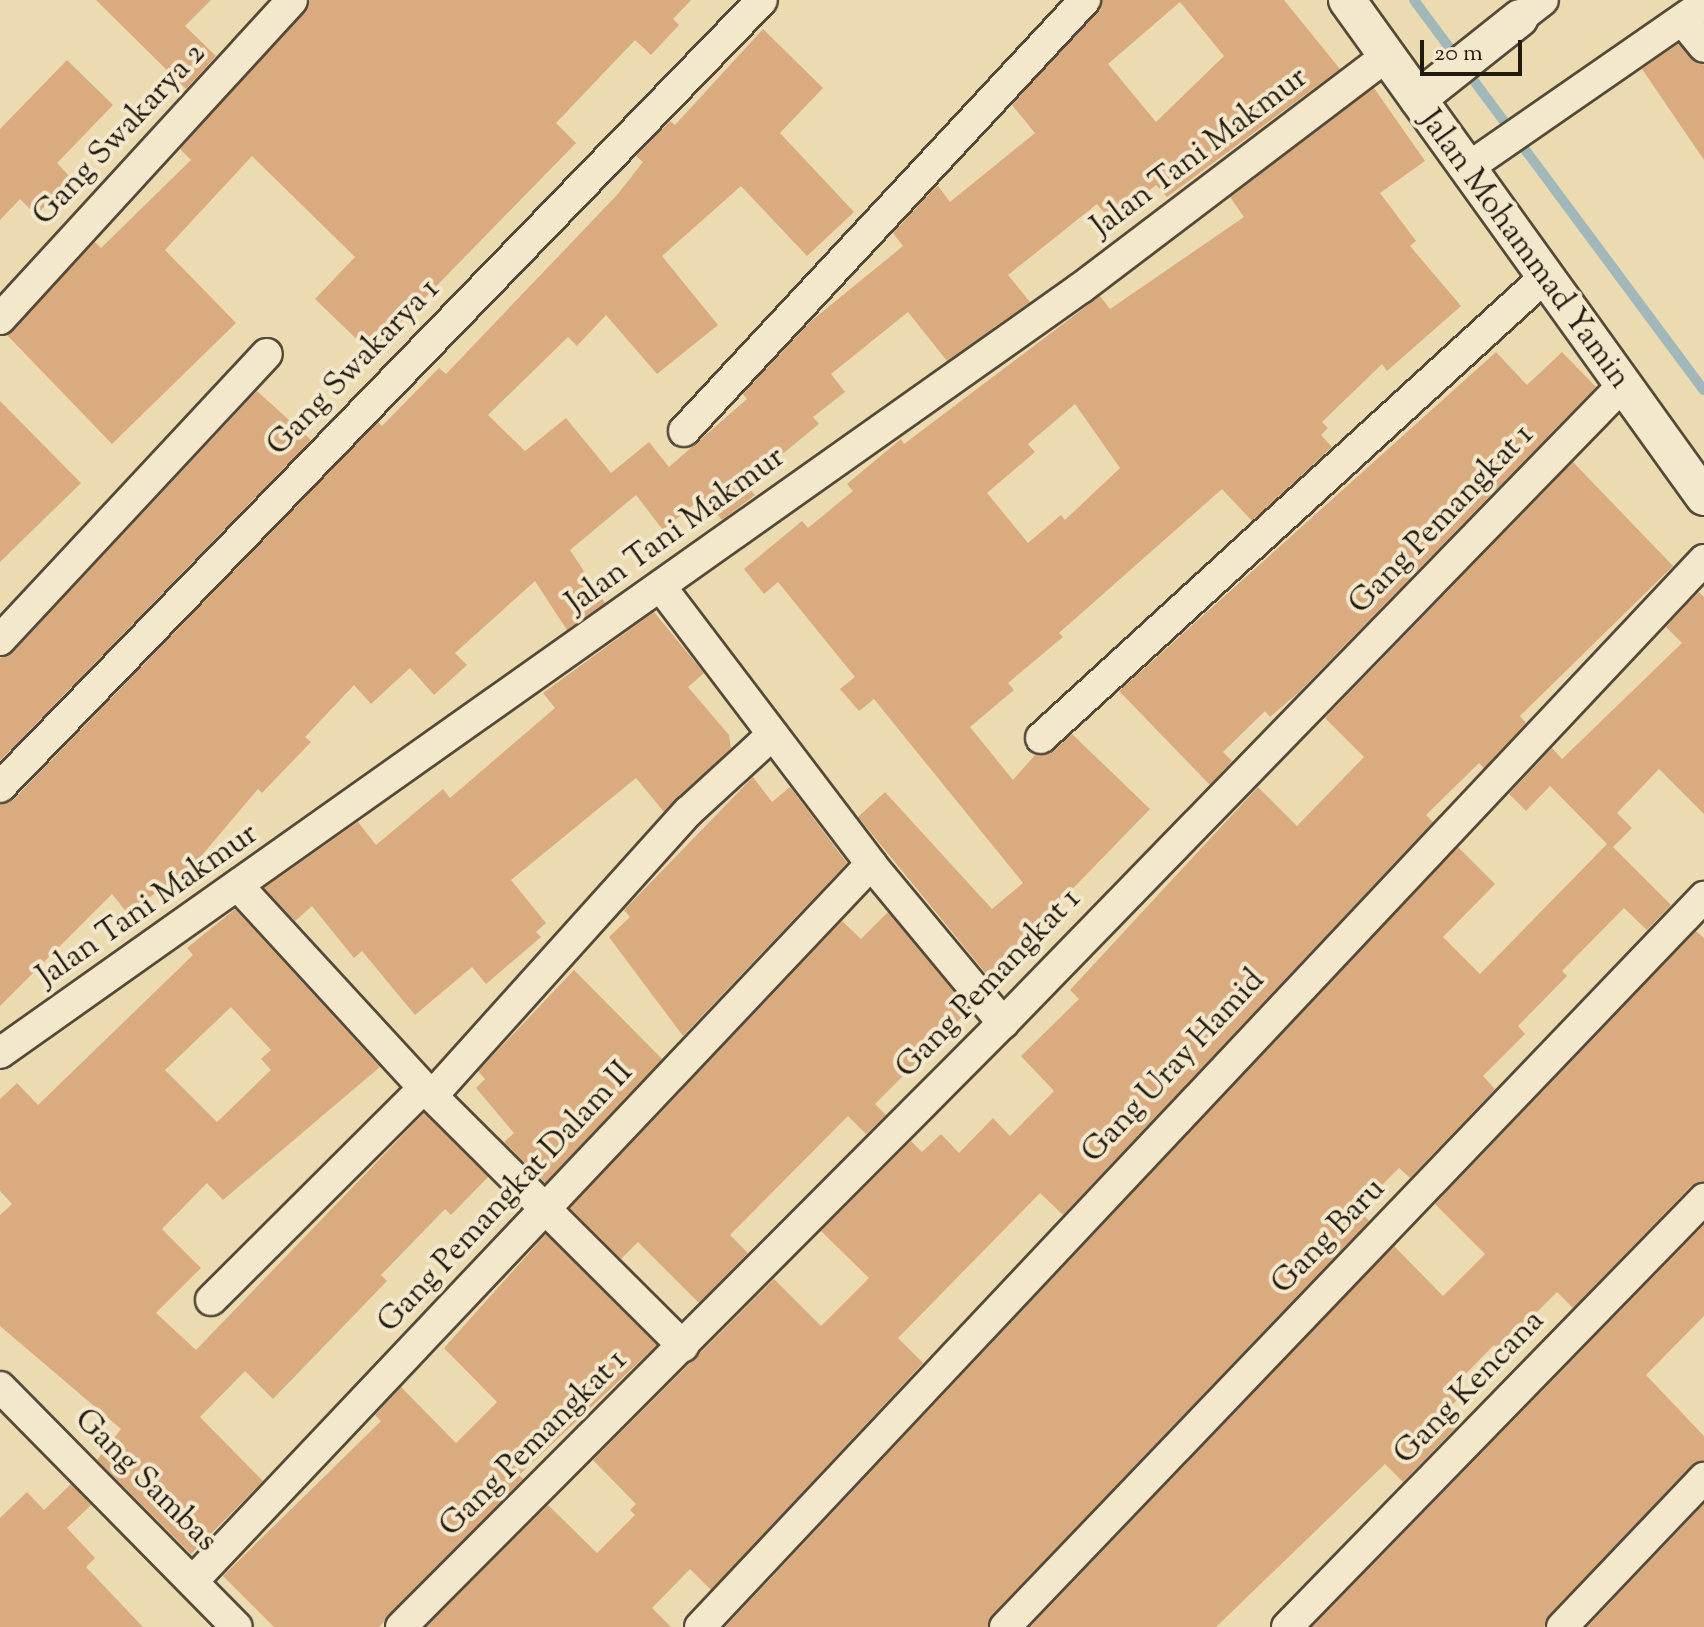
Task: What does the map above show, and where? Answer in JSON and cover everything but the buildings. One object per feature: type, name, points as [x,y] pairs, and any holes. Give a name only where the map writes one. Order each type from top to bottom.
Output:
[{"type":"street","name":"Gang Swakarya 2","points":[[0,319],[292,0]]},
{"type":"street","name":"Gang Swakarya 1","points":[[0,787],[762,0]]},
{"type":"street","points":[[684,431],[1085,0]]},
{"type":"street","name":"Jalan Mohammad Yamin","points":[[1347,0],[1704,497]]},
{"type":"street","points":[[1416,100],[1531,9]]},
{"type":"street","points":[[1468,168],[1694,13],[1704,47]]},
{"type":"street","name":"Jalan Tani Makmur","points":[[0,1053],[240,888],[1081,288],[1385,57]]},
{"type":"street","points":[[1041,738],[1546,276]]},
{"type":"street","points":[[0,640],[267,354]]},
{"type":"street","name":"Gang Pemangkat 1","points":[[401,1627],[1003,1023],[1623,385]]},
{"type":"street","name":"Gang Uray Hamid","points":[[700,1627],[1704,560]]},
{"type":"street","points":[[661,587],[871,864],[1003,1023]]},
{"type":"street","points":[[211,1300],[428,1092],[689,811],[772,735]]},
{"type":"street","name":"Gang Pemangkat Dalam II","points":[[193,1581],[871,864]]},
{"type":"street","points":[[240,888],[428,1092],[543,1211],[683,1346]]},
{"type":"street","name":"Gang Baru","points":[[1005,1627],[1704,897]]},
{"type":"street","name":"Gang Kencana","points":[[1287,1627],[1704,1199]]},
{"type":"street","name":"Gang Sambas","points":[[0,1387],[237,1627]]},
{"type":"street","points":[[1562,1627],[1704,1478]]},
{"type":"waterway","points":[[1414,0],[1704,390]]}]
